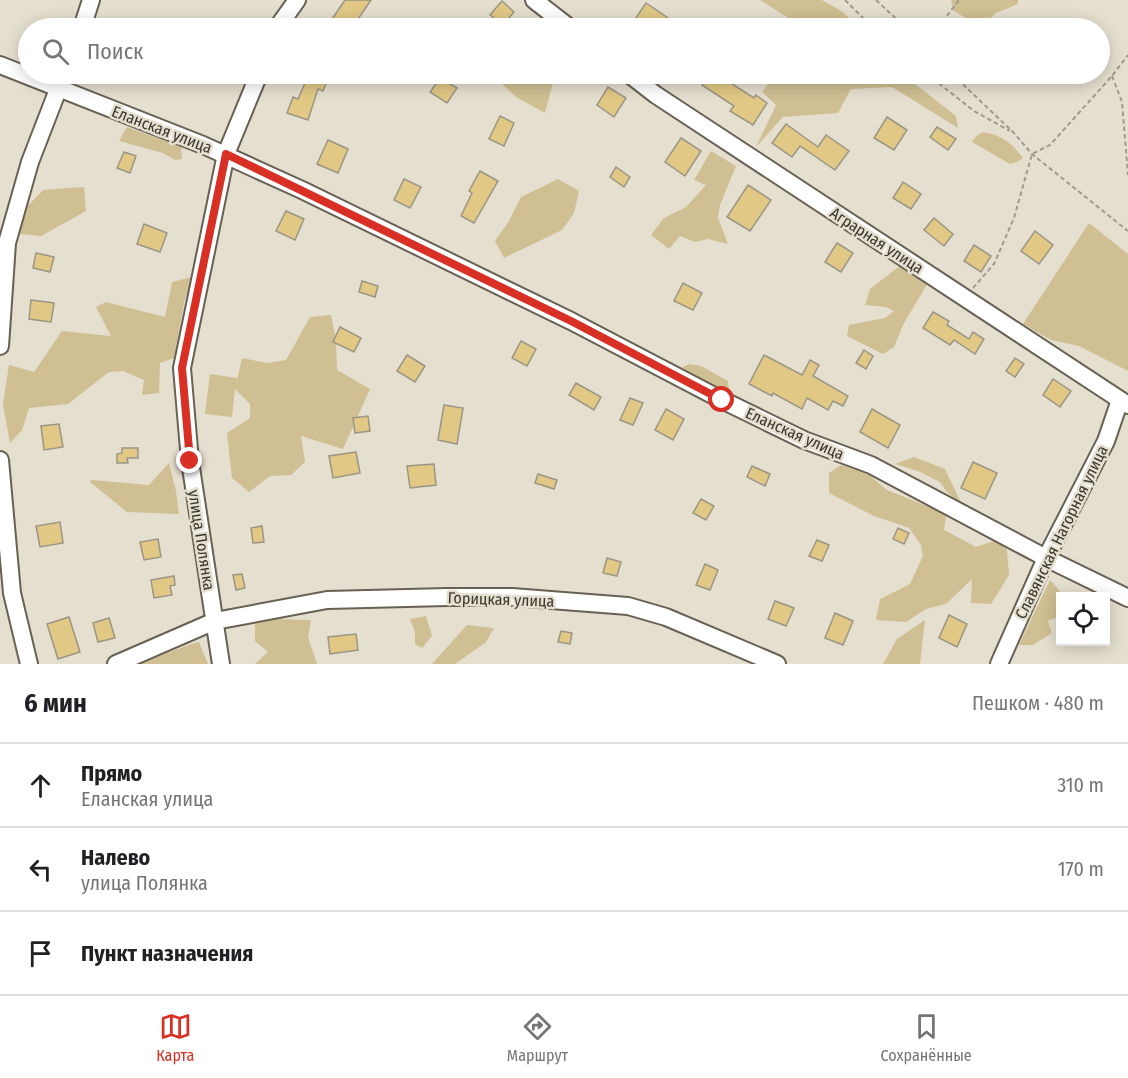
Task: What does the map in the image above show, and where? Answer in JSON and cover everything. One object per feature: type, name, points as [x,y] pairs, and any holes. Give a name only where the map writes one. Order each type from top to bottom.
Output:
[{"type":"street","points":[[85,18],[91,0]]},
{"type":"street","points":[[284,18],[297,0]]},
{"type":"street","points":[[534,0],[557,18]]},
{"type":"street","name":"Еланская улица","points":[[0,65],[18,70]]},
{"type":"street","points":[[0,346],[7,243],[30,162],[60,84]]},
{"type":"street","name":"Еланская улица","points":[[68,84],[226,154],[571,321],[804,440],[872,465],[1046,558],[1128,598]]},
{"type":"street","name":"улица Полянка","points":[[221,664],[190,461],[182,368],[226,154],[255,84]]},
{"type":"street","name":"Аграрная улица","points":[[642,84],[1124,402]]},
{"type":"street","name":"Славянская Нагорная улица","points":[[999,664],[1046,558],[1124,402]]},
{"type":"street","points":[[0,460],[12,592],[29,664]]},
{"type":"street","name":"Горицкая улица","points":[[215,621],[327,600],[400,597],[512,597],[628,606],[666,616],[777,664]]},
{"type":"street","points":[[116,664],[215,621]]},
{"type":"path","points":[[844,0],[863,18]]},
{"type":"path","points":[[876,0],[895,18]]},
{"type":"path","points":[[946,18],[959,0]]},
{"type":"path","points":[[1128,55],[1112,76],[1122,102],[1128,174]]},
{"type":"path","points":[[940,84],[974,111],[1013,132]]},
{"type":"path","points":[[963,84],[1013,132],[1032,154],[1128,231]]},
{"type":"path","points":[[964,297],[994,264],[1014,218],[1032,154],[1050,145],[1105,84]]},
{"type":"shaded area","points":[[760,0],[822,0],[843,12],[849,18],[788,18]]},
{"type":"shaded area","points":[[951,0],[1018,0],[1018,4],[996,13],[990,18],[964,18],[953,10]]},
{"type":"shaded area","points":[[502,84],[553,84],[545,113],[516,97]]},
{"type":"shaded area","points":[[768,84],[915,84],[956,116],[958,128],[892,87],[851,89],[838,113],[783,117],[756,147],[776,105],[762,92]]},
{"type":"shaded area","points":[[127,127],[181,147],[182,159],[175,160],[163,153],[119,141]]},
{"type":"shaded area","points":[[983,132],[1006,140],[1023,158],[1010,164],[972,142]]},
{"type":"shaded area","points":[[711,151],[736,166],[720,205],[718,218],[728,244],[708,239],[695,242],[680,236],[669,249],[651,235],[664,218],[686,207],[706,185],[694,180]]},
{"type":"shaded area","points":[[558,179],[579,191],[574,213],[562,230],[504,258],[495,241],[509,221],[521,197]]},
{"type":"shaded area","points":[[84,187],[86,211],[41,236],[19,234],[22,212],[43,190]]},
{"type":"shaded area","points":[[1089,223],[1128,254],[1128,371],[1079,346],[1051,340],[1023,324]]},
{"type":"shaded area","points":[[901,265],[929,281],[904,323],[894,347],[883,354],[847,336],[849,325],[885,318],[894,311],[886,307],[865,305],[870,289]]},
{"type":"shaded area","points":[[192,277],[184,303],[174,358],[160,363],[159,393],[142,395],[144,380],[123,371],[109,372],[68,404],[29,408],[22,430],[10,443],[3,404],[9,365],[34,372],[62,331],[111,336],[96,307],[106,302],[165,317],[172,282]]},
{"type":"shaded area","points":[[331,315],[336,340],[337,370],[370,389],[343,449],[301,436],[305,462],[291,475],[270,476],[249,492],[232,478],[227,433],[250,418],[250,404],[235,389],[232,417],[205,414],[210,374],[237,378],[236,385],[242,358],[267,363],[286,360],[310,317]]},
{"type":"shaded area","points":[[689,364],[701,366],[728,381],[729,395],[706,386],[682,367]]},
{"type":"shaded area","points":[[914,457],[945,469],[962,505],[946,491],[940,482],[918,471],[895,464]]},
{"type":"shaded area","points":[[169,463],[179,514],[127,512],[90,482],[91,480],[149,485]]},
{"type":"shaded area","points":[[841,465],[869,475],[887,490],[946,514],[944,530],[976,547],[997,540],[1007,550],[1009,575],[991,604],[971,603],[972,579],[946,604],[926,609],[906,622],[876,620],[880,599],[910,584],[923,556],[921,545],[909,528],[874,516],[829,493],[829,473]]},
{"type":"shaded area","points":[[1050,580],[1060,592],[1056,592],[1056,618],[1048,621],[1052,633],[1033,645],[1019,645]]},
{"type":"shaded area","points":[[426,616],[432,636],[422,648],[415,644],[415,632],[410,619]]},
{"type":"shaded area","points":[[273,619],[311,620],[308,637],[317,664],[255,664],[268,652],[255,641],[255,622]]},
{"type":"shaded area","points":[[925,620],[920,664],[883,664],[897,639]]},
{"type":"shaded area","points":[[467,625],[494,628],[486,642],[455,664],[432,664]]},
{"type":"shaded area","points":[[199,642],[208,664],[131,664],[149,660]]},
{"type":"building","points":[[345,0],[371,0],[359,18],[333,18]]},
{"type":"building","points":[[502,1],[514,12],[509,18],[494,18],[490,15]]},
{"type":"building","points":[[646,3],[668,18],[636,18]]},
{"type":"building","points":[[305,84],[326,84],[323,91],[318,89],[308,120],[287,113],[293,97],[298,99]]},
{"type":"building","points":[[436,84],[450,84],[457,88],[447,103],[430,92]]},
{"type":"building","points":[[732,84],[754,98],[756,95],[767,103],[753,125],[730,111],[734,106],[702,85]]},
{"type":"building","points":[[608,87],[626,98],[614,117],[597,105]]},
{"type":"building","points":[[500,116],[514,123],[504,146],[489,139]]},
{"type":"building","points":[[887,117],[907,130],[894,150],[874,138]]},
{"type":"building","points":[[786,124],[818,147],[826,135],[849,151],[835,170],[800,146],[792,157],[772,143]]},
{"type":"building","points":[[937,127],[956,139],[948,150],[930,137]]},
{"type":"building","points":[[681,138],[701,151],[685,176],[665,162]]},
{"type":"building","points":[[328,140],[348,149],[338,173],[317,164]]},
{"type":"building","points":[[124,152],[136,156],[130,173],[117,168]]},
{"type":"building","points":[[616,167],[630,177],[624,187],[610,177]]},
{"type":"building","points":[[480,171],[498,181],[474,223],[461,216],[472,193],[469,191]]},
{"type":"building","points":[[404,179],[421,187],[410,208],[394,200]]},
{"type":"building","points":[[903,182],[921,194],[911,209],[893,198]]},
{"type":"building","points":[[748,185],[771,200],[750,231],[727,217]]},
{"type":"building","points":[[286,211],[304,219],[295,240],[276,231]]},
{"type":"building","points":[[934,218],[953,234],[944,246],[924,230]]},
{"type":"building","points":[[144,224],[167,233],[160,252],[137,244]]},
{"type":"building","points":[[1035,231],[1053,245],[1039,264],[1021,251]]},
{"type":"building","points":[[837,243],[853,253],[841,272],[825,262]]},
{"type":"building","points":[[974,245],[991,256],[981,272],[964,261]]},
{"type":"building","points":[[36,253],[54,257],[50,272],[33,268]]},
{"type":"building","points":[[362,281],[378,286],[375,297],[359,292]]},
{"type":"building","points":[[683,283],[702,293],[693,310],[674,301]]},
{"type":"building","points":[[31,300],[54,303],[51,322],[29,319]]},
{"type":"building","points":[[933,312],[949,321],[947,325],[969,339],[973,332],[984,339],[975,354],[954,340],[950,345],[923,328]]},
{"type":"building","points":[[340,327],[361,338],[354,352],[333,342]]},
{"type":"building","points":[[521,341],[536,349],[527,366],[512,358]]},
{"type":"building","points":[[864,350],[873,356],[866,369],[856,363]]},
{"type":"building","points":[[407,355],[425,366],[415,382],[397,371]]},
{"type":"building","points":[[764,355],[802,375],[810,360],[819,365],[813,376],[848,396],[843,406],[833,401],[828,410],[807,398],[802,409],[773,393],[772,396],[749,384]]},
{"type":"building","points":[[1015,358],[1024,364],[1015,377],[1006,371]]},
{"type":"building","points":[[1053,379],[1071,391],[1060,407],[1043,395]]},
{"type":"building","points":[[576,383],[601,397],[594,410],[569,395]]},
{"type":"building","points":[[630,398],[643,403],[633,425],[620,420]]},
{"type":"building","points":[[444,405],[463,408],[457,444],[438,440]]},
{"type":"building","points":[[666,409],[684,419],[673,440],[655,430]]},
{"type":"building","points":[[872,409],[900,425],[888,448],[860,432]]},
{"type":"building","points":[[368,416],[370,431],[355,433],[353,418]]},
{"type":"building","points":[[59,424],[63,447],[44,450],[41,426]]},
{"type":"building","points":[[122,448],[138,448],[138,458],[127,458],[128,463],[117,463],[117,454],[122,453]]},
{"type":"building","points":[[356,452],[360,473],[333,478],[329,456]]},
{"type":"building","points":[[973,462],[997,473],[985,499],[961,488]]},
{"type":"building","points":[[434,464],[436,485],[410,488],[407,466]]},
{"type":"building","points":[[752,466],[770,474],[765,486],[747,477]]},
{"type":"building","points":[[538,474],[557,480],[554,489],[535,483]]},
{"type":"building","points":[[701,499],[714,506],[706,520],[693,513]]},
{"type":"building","points":[[60,522],[63,543],[40,547],[36,526]]},
{"type":"building","points":[[262,526],[264,542],[253,543],[251,528]]},
{"type":"building","points":[[898,528],[909,533],[904,544],[893,539]]},
{"type":"building","points":[[158,539],[161,557],[144,560],[140,542]]},
{"type":"building","points":[[817,540],[829,545],[822,561],[809,556]]},
{"type":"building","points":[[607,558],[621,562],[617,576],[603,573]]},
{"type":"building","points":[[705,564],[718,570],[710,590],[696,585]]},
{"type":"building","points":[[242,574],[245,588],[236,590],[233,575]]},
{"type":"building","points":[[174,576],[175,585],[170,586],[172,595],[154,598],[151,580]]},
{"type":"building","points":[[775,601],[794,608],[786,626],[768,619]]},
{"type":"building","points":[[835,613],[853,621],[843,645],[825,638]]},
{"type":"building","points":[[949,615],[967,624],[957,647],[939,638]]},
{"type":"building","points":[[69,617],[80,652],[58,659],[47,624]]},
{"type":"building","points":[[109,618],[115,638],[98,642],[93,623]]},
{"type":"building","points":[[561,631],[572,633],[570,644],[558,642]]},
{"type":"building","points":[[356,634],[358,650],[330,654],[328,637]]},
{"type":"route","points":[[190,461],[182,368],[226,154],[571,321],[722,400]]}]
